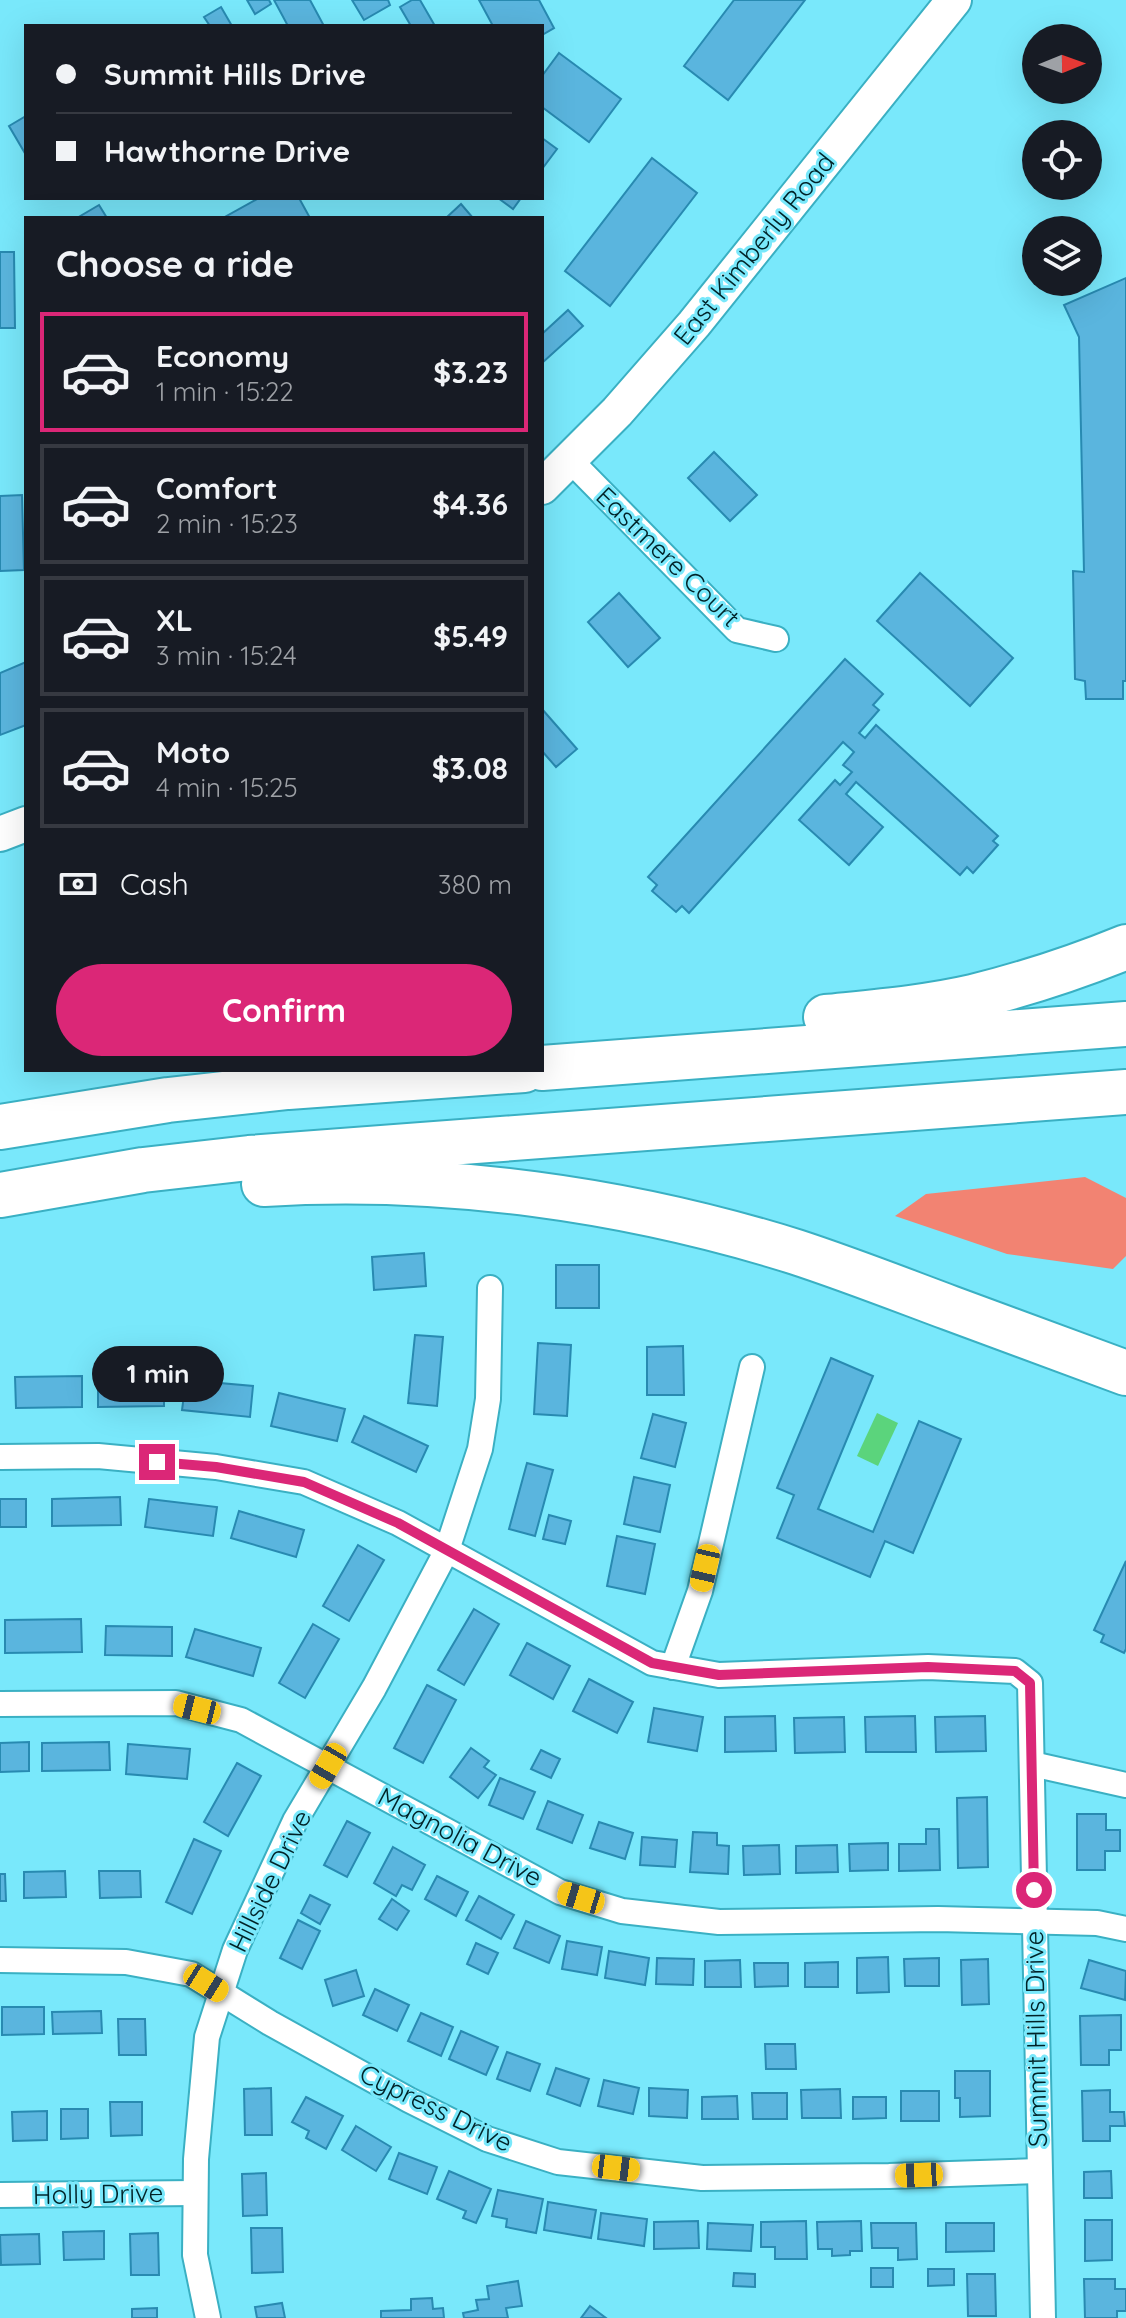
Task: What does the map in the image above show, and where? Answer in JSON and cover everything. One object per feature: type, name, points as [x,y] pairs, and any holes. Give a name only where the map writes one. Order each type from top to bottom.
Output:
[{"type":"highway","points":[[609,1063],[655,1037],[960,999],[1029,981],[1126,947]]},
{"type":"highway","points":[[544,1068],[1126,1024]]},
{"type":"highway","points":[[0,1127],[168,1100],[288,1087],[496,1072]]},
{"type":"highway","points":[[0,1195],[178,1165],[347,1149],[1126,1092]]},
{"type":"highway","points":[[83,1181],[150,1191],[281,1183],[416,1184],[561,1197],[685,1222],[797,1252],[1126,1373]]},
{"type":"main road","name":"East Kimberly Road","points":[[544,485],[617,412],[694,324],[954,0]]},
{"type":"main road","points":[[0,834],[24,825]]},
{"type":"street","name":"Eastmere Court","points":[[569,459],[737,630],[776,639]]},
{"type":"street","name":"Hillside Drive","points":[[208,2318],[195,2255],[196,2159],[207,2037],[235,1950],[295,1821],[374,1688],[447,1550],[480,1449],[488,1399],[490,1288]]},
{"type":"street","points":[[0,1457],[98,1456],[216,1467],[304,1482],[398,1523],[652,1663],[673,1667],[700,1591],[752,1367]]},
{"type":"street","name":"Summit Hills Drive","points":[[673,1667],[719,1675],[928,1667],[1015,1671],[1030,1683],[1043,2318]]},
{"type":"street","name":"Magnolia Drive","points":[[0,1704],[176,1703],[241,1720],[560,1892],[622,1911],[719,1922],[938,1919],[1097,1923],[1126,1929]]},
{"type":"street","points":[[1032,1764],[1126,1785]]},
{"type":"street","name":"Cypress Drive","points":[[0,1960],[126,1962],[191,1974],[270,2023],[409,2100],[487,2139],[558,2162],[702,2178],[1039,2171]]},
{"type":"street","name":"Holly Drive","points":[[0,2195],[195,2193]]},
{"type":"shaded area","points":[[1085,1177],[1126,1198],[1126,1256],[1113,1269],[1007,1254],[895,1216],[926,1194]]},
{"type":"shaded area","points":[[877,1413],[898,1423],[878,1466],[857,1456]]},
{"type":"building","points":[[247,0],[269,0],[271,4],[255,14]]},
{"type":"building","points":[[274,0],[310,0],[323,24],[287,24]]},
{"type":"building","points":[[352,0],[388,0],[390,5],[364,20]]},
{"type":"building","points":[[412,0],[420,0],[434,24],[410,24],[400,7]]},
{"type":"building","points":[[479,0],[539,0],[554,28],[544,34],[544,24],[492,24]]},
{"type":"building","points":[[734,0],[805,0],[728,100],[684,66]]},
{"type":"building","points":[[221,7],[231,24],[209,24],[204,17]]},
{"type":"building","points":[[559,53],[621,99],[589,142],[544,108],[544,73]]},
{"type":"building","points":[[24,117],[24,152],[9,126]]},
{"type":"building","points":[[544,139],[557,149],[544,166]]},
{"type":"building","points":[[652,158],[697,193],[610,306],[565,271]]},
{"type":"building","points":[[255,200],[300,200],[309,216],[227,216]]},
{"type":"building","points":[[501,200],[520,200],[513,209]]},
{"type":"building","points":[[461,204],[471,216],[448,216]]},
{"type":"building","points":[[99,205],[106,216],[80,216]]},
{"type":"building","points":[[0,252],[14,252],[15,328],[0,328]]},
{"type":"building","points":[[1126,278],[1126,681],[1123,681],[1123,699],[1086,699],[1085,681],[1075,679],[1073,571],[1084,572],[1079,337],[1064,305],[1085,296],[1102,296],[1102,288]]},
{"type":"building","points":[[568,310],[583,326],[544,361],[544,332]]},
{"type":"building","points":[[714,452],[757,495],[730,521],[688,478]]},
{"type":"building","points":[[22,495],[24,570],[0,571],[0,496]]},
{"type":"building","points":[[920,573],[1013,658],[970,706],[877,621]]},
{"type":"building","points":[[619,593],[660,638],[628,667],[588,622]]},
{"type":"building","points":[[845,659],[883,694],[873,705],[879,710],[859,733],[865,738],[876,725],[998,836],[993,841],[998,845],[973,873],[967,867],[960,875],[856,782],[846,794],[883,827],[849,865],[799,820],[835,780],[840,785],[852,772],[843,765],[854,752],[843,742],[689,913],[682,906],[676,912],[652,891],[657,885],[648,877]]},
{"type":"building","points":[[24,663],[24,726],[0,735],[0,673]]},
{"type":"building","points":[[544,711],[577,749],[556,767],[544,753]]},
{"type":"building","points":[[424,1253],[426,1286],[374,1290],[372,1257]]},
{"type":"building","points":[[556,1265],[599,1265],[599,1308],[556,1308]]},
{"type":"building","points":[[415,1335],[443,1337],[437,1406],[408,1403]]},
{"type":"building","points":[[538,1343],[571,1345],[567,1416],[534,1414]]},
{"type":"building","points":[[683,1346],[684,1395],[647,1395],[647,1347]]},
{"type":"building","points":[[831,1358],[873,1376],[818,1509],[873,1532],[919,1421],[961,1439],[913,1553],[885,1541],[870,1577],[777,1538],[794,1495],[777,1488]]},
{"type":"building","points":[[82,1376],[82,1407],[16,1408],[15,1377]]},
{"type":"building","points":[[164,1376],[164,1406],[98,1407],[98,1378]]},
{"type":"building","points":[[186,1380],[253,1386],[250,1417],[182,1410]]},
{"type":"building","points":[[279,1393],[345,1409],[337,1441],[271,1426]]},
{"type":"building","points":[[653,1414],[686,1423],[675,1467],[641,1458]]},
{"type":"building","points":[[364,1416],[428,1446],[416,1472],[352,1442]]},
{"type":"building","points":[[527,1463],[553,1470],[535,1536],[509,1529]]},
{"type":"building","points":[[634,1477],[670,1485],[660,1532],[624,1524]]},
{"type":"building","points":[[120,1497],[121,1525],[52,1526],[52,1499]]},
{"type":"building","points":[[0,1499],[26,1499],[26,1527],[0,1527]]},
{"type":"building","points":[[149,1499],[217,1507],[213,1536],[145,1527]]},
{"type":"building","points":[[239,1511],[304,1530],[296,1557],[231,1538]]},
{"type":"building","points":[[549,1515],[571,1521],[565,1544],[543,1539]]},
{"type":"building","points":[[617,1536],[655,1544],[645,1594],[607,1586]]},
{"type":"building","points":[[358,1545],[384,1560],[349,1621],[323,1606]]},
{"type":"building","points":[[1126,1561],[1124,1653],[1101,1642],[1104,1635],[1094,1630]]},
{"type":"building","points":[[474,1609],[499,1624],[464,1685],[438,1670]]},
{"type":"building","points":[[81,1619],[82,1652],[5,1653],[5,1620]]},
{"type":"building","points":[[313,1624],[339,1639],[305,1698],[279,1683]]},
{"type":"building","points":[[106,1626],[172,1627],[172,1656],[105,1655]]},
{"type":"building","points":[[195,1629],[261,1648],[253,1676],[186,1657]]},
{"type":"building","points":[[527,1643],[570,1666],[553,1699],[510,1675]]},
{"type":"building","points":[[589,1679],[633,1702],[617,1733],[573,1711]]},
{"type":"building","points":[[427,1685],[456,1700],[423,1763],[394,1748]]},
{"type":"building","points":[[654,1708],[703,1717],[697,1751],[648,1742]]},
{"type":"building","points":[[775,1716],[776,1751],[725,1752],[725,1717]]},
{"type":"building","points":[[915,1716],[916,1752],[866,1752],[865,1717]]},
{"type":"building","points":[[985,1716],[986,1751],[936,1752],[935,1717]]},
{"type":"building","points":[[844,1717],[845,1752],[795,1753],[794,1718]]},
{"type":"building","points":[[29,1742],[29,1771],[0,1772],[0,1743]]},
{"type":"building","points":[[109,1742],[110,1770],[42,1771],[42,1743]]},
{"type":"building","points":[[128,1744],[190,1749],[187,1779],[126,1774]]},
{"type":"building","points":[[471,1748],[489,1761],[484,1767],[496,1775],[478,1798],[450,1777]]},
{"type":"building","points":[[541,1750],[560,1759],[551,1778],[531,1769]]},
{"type":"building","points":[[237,1763],[261,1776],[228,1836],[204,1822]]},
{"type":"building","points":[[500,1778],[535,1792],[523,1819],[489,1805]]},
{"type":"building","points":[[987,1797],[988,1867],[958,1868],[957,1798]]},
{"type":"building","points":[[548,1801],[583,1815],[572,1843],[537,1829]]},
{"type":"building","points":[[1077,1814],[1106,1814],[1106,1830],[1120,1830],[1120,1851],[1105,1851],[1105,1870],[1077,1870]]},
{"type":"building","points":[[347,1821],[370,1833],[347,1877],[324,1865]]},
{"type":"building","points":[[599,1822],[633,1833],[625,1859],[590,1848]]},
{"type":"building","points":[[926,1829],[939,1829],[940,1870],[899,1871],[899,1844],[926,1844]]},
{"type":"building","points":[[693,1832],[717,1833],[717,1845],[729,1846],[728,1874],[690,1872]]},
{"type":"building","points":[[642,1837],[677,1840],[675,1867],[640,1865]]},
{"type":"building","points":[[194,1839],[221,1851],[192,1914],[166,1902]]},
{"type":"building","points":[[888,1843],[888,1870],[850,1871],[849,1844]]},
{"type":"building","points":[[779,1845],[780,1874],[744,1875],[743,1846]]},
{"type":"building","points":[[837,1845],[838,1872],[796,1873],[796,1846]]},
{"type":"building","points":[[393,1847],[425,1865],[412,1890],[402,1885],[396,1896],[374,1883]]},
{"type":"building","points":[[65,1871],[66,1897],[24,1898],[24,1872]]},
{"type":"building","points":[[99,1871],[140,1871],[141,1897],[100,1898]]},
{"type":"building","points":[[0,1874],[5,1874],[6,1901],[0,1901]]},
{"type":"building","points":[[437,1876],[468,1892],[456,1916],[425,1899]]},
{"type":"building","points":[[310,1895],[330,1905],[320,1924],[301,1913]]},
{"type":"building","points":[[479,1896],[514,1915],[501,1939],[466,1920]]},
{"type":"building","points":[[392,1899],[409,1911],[397,1930],[379,1919]]},
{"type":"building","points":[[298,1920],[320,1931],[302,1969],[280,1958]]},
{"type":"building","points":[[526,1921],[560,1936],[549,1963],[514,1948]]},
{"type":"building","points":[[567,1941],[602,1947],[597,1975],[562,1969]]},
{"type":"building","points":[[476,1943],[498,1953],[488,1974],[467,1964]]},
{"type":"building","points":[[609,1951],[649,1958],[645,1985],[605,1978]]},
{"type":"building","points":[[888,1957],[889,1992],[857,1993],[857,1958]]},
{"type":"building","points":[[657,1958],[694,1959],[693,1985],[656,1984]]},
{"type":"building","points":[[939,1958],[939,1986],[905,1986],[904,1959]]},
{"type":"building","points":[[988,1959],[989,2004],[962,2005],[961,1960]]},
{"type":"building","points":[[740,1960],[741,1987],[705,1987],[705,1961]]},
{"type":"building","points":[[1089,1960],[1126,1971],[1125,2000],[1081,1988]]},
{"type":"building","points":[[838,1962],[838,1987],[805,1987],[805,1963]]},
{"type":"building","points":[[754,1963],[788,1963],[788,1986],[755,1987]]},
{"type":"building","points":[[356,1970],[364,1996],[333,2006],[325,1980]]},
{"type":"building","points":[[375,1989],[409,2005],[397,2031],[363,2015]]},
{"type":"building","points":[[2,2007],[44,2007],[44,2034],[2,2035]]},
{"type":"building","points":[[101,2011],[102,2033],[53,2034],[52,2012]]},
{"type":"building","points":[[421,2013],[453,2027],[441,2056],[408,2041]]},
{"type":"building","points":[[1121,2015],[1121,2050],[1109,2050],[1109,2065],[1081,2065],[1080,2016]]},
{"type":"building","points":[[118,2019],[145,2019],[146,2055],[119,2055]]},
{"type":"building","points":[[461,2031],[498,2047],[486,2075],[449,2059]]},
{"type":"building","points":[[765,2044],[795,2044],[796,2069],[766,2069]]},
{"type":"building","points":[[507,2052],[540,2064],[530,2091],[497,2079]]},
{"type":"building","points":[[556,2068],[589,2079],[580,2106],[547,2094]]},
{"type":"building","points":[[955,2071],[990,2071],[990,2116],[960,2117],[960,2098],[955,2098]]},
{"type":"building","points":[[604,2080],[639,2088],[633,2114],[598,2106]]},
{"type":"building","points":[[271,2088],[272,2135],[245,2135],[244,2089]]},
{"type":"building","points":[[649,2088],[688,2090],[687,2118],[649,2116]]},
{"type":"building","points":[[840,2089],[841,2118],[802,2118],[801,2090]]},
{"type":"building","points":[[1110,2090],[1110,2112],[1124,2112],[1125,2126],[1110,2126],[1110,2141],[1083,2141],[1082,2091]]},
{"type":"building","points":[[901,2091],[939,2091],[939,2121],[901,2121]]},
{"type":"building","points":[[752,2093],[787,2093],[787,2119],[753,2119]]},
{"type":"building","points":[[737,2096],[738,2119],[702,2119],[702,2097]]},
{"type":"building","points":[[306,2097],[343,2116],[326,2149],[306,2138],[309,2131],[292,2122]]},
{"type":"building","points":[[853,2097],[886,2097],[886,2118],[853,2119]]},
{"type":"building","points":[[110,2102],[142,2102],[142,2135],[111,2136]]},
{"type":"building","points":[[61,2109],[88,2109],[88,2138],[61,2139]]},
{"type":"building","points":[[47,2111],[47,2140],[13,2141],[12,2112]]},
{"type":"building","points":[[356,2126],[391,2147],[376,2171],[342,2150]]},
{"type":"building","points":[[399,2153],[437,2167],[427,2194],[389,2179]]},
{"type":"building","points":[[449,2171],[491,2189],[476,2223],[463,2218],[466,2211],[437,2199]]},
{"type":"building","points":[[1111,2171],[1112,2198],[1084,2198],[1084,2172]]},
{"type":"building","points":[[266,2173],[267,2215],[243,2216],[242,2174]]},
{"type":"building","points":[[498,2190],[543,2199],[536,2233],[506,2227],[507,2219],[492,2216]]},
{"type":"building","points":[[548,2202],[596,2210],[591,2238],[544,2230]]},
{"type":"building","points":[[601,2213],[647,2219],[644,2246],[598,2239]]},
{"type":"building","points":[[1085,2220],[1112,2220],[1112,2260],[1085,2261]]},
{"type":"building","points":[[698,2221],[699,2248],[654,2249],[654,2222]]},
{"type":"building","points":[[806,2221],[807,2259],[775,2259],[775,2247],[761,2247],[761,2222]]},
{"type":"building","points":[[861,2221],[862,2251],[832,2256],[832,2249],[818,2249],[817,2222]]},
{"type":"building","points":[[708,2223],[753,2225],[751,2251],[707,2249]]},
{"type":"building","points":[[871,2223],[916,2223],[917,2259],[898,2260],[898,2248],[872,2248]]},
{"type":"building","points":[[946,2223],[994,2223],[994,2251],[946,2252]]},
{"type":"building","points":[[251,2228],[282,2228],[283,2272],[252,2273]]},
{"type":"building","points":[[104,2231],[104,2259],[64,2260],[63,2232]]},
{"type":"building","points":[[158,2233],[159,2275],[131,2275],[130,2234]]},
{"type":"building","points":[[39,2234],[40,2264],[1,2265],[0,2235]]},
{"type":"building","points":[[871,2268],[893,2268],[893,2287],[871,2287]]},
{"type":"building","points":[[928,2269],[954,2269],[954,2285],[928,2286]]},
{"type":"building","points":[[734,2273],[755,2274],[755,2287],[733,2286]]},
{"type":"building","points":[[967,2274],[995,2274],[996,2316],[968,2316]]},
{"type":"building","points":[[1084,2279],[1115,2279],[1115,2289],[1126,2289],[1126,2311],[1117,2311],[1117,2318],[1085,2318]]},
{"type":"building","points":[[518,2281],[522,2306],[506,2308],[508,2318],[464,2318],[463,2313],[478,2310],[476,2300],[489,2299],[487,2286]]},
{"type":"building","points":[[432,2298],[433,2309],[443,2308],[444,2318],[381,2318],[381,2311],[411,2310],[411,2299]]},
{"type":"building","points":[[282,2303],[285,2318],[257,2318],[255,2307]]},
{"type":"building","points":[[590,2306],[606,2318],[581,2318]]},
{"type":"building","points":[[157,2308],[157,2318],[132,2318],[132,2309]]},
{"type":"route","points":[[157,1462],[216,1467],[304,1482],[398,1523],[652,1663],[719,1675],[928,1667],[1015,1671],[1030,1683],[1034,1890]]}]
